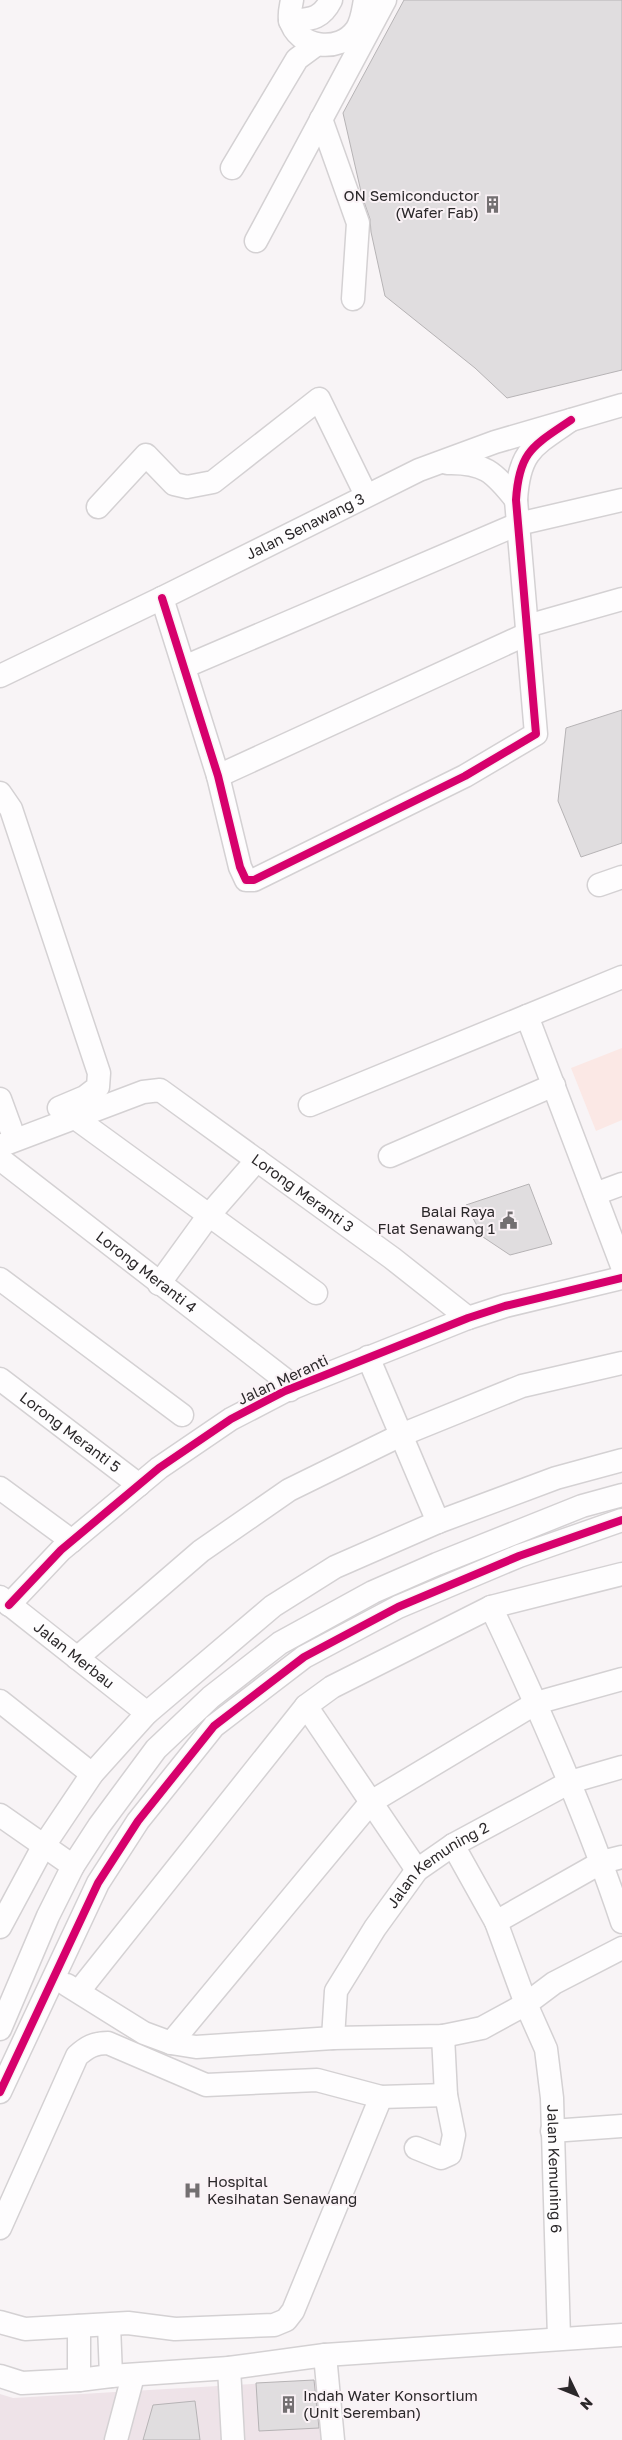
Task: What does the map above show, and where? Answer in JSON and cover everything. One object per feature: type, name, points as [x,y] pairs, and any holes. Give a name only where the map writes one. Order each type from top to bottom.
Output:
[{"type":"street","points":[[291,10],[315,18],[321,15],[331,0]]},
{"type":"street","points":[[291,10],[306,42],[316,45],[338,43],[349,38],[359,24],[365,0]]},
{"type":"street","points":[[256,241],[385,0]]},
{"type":"street","points":[[232,168],[297,59],[316,45]]},
{"type":"street","points":[[322,119],[358,223],[353,299]]},
{"type":"street","points":[[98,507],[146,455],[174,484],[187,487],[213,482],[320,399],[366,496]]},
{"type":"street","name":"Jalan Senawang 3","points":[[0,676],[162,598],[366,496],[436,464],[495,442],[622,405]]},
{"type":"street","points":[[162,598],[218,776],[240,867],[246,880],[254,880],[465,776],[536,734],[516,500],[518,475],[524,458],[538,442],[571,420]]},
{"type":"street","points":[[436,464],[466,463],[481,468],[498,477],[516,500]]},
{"type":"street","points":[[184,667],[518,524],[622,500]]},
{"type":"street","points":[[218,776],[527,630],[622,599]]},
{"type":"street","points":[[0,793],[12,809],[100,1073],[98,1087],[85,1097],[4,1136]]},
{"type":"street","points":[[599,885],[622,878]]},
{"type":"street","points":[[310,1105],[622,977]]},
{"type":"street","points":[[527,1016],[622,1266]]},
{"type":"street","points":[[390,1156],[554,1086]]},
{"type":"street","name":"Lorong Meranti 3","points":[[74,1117],[143,1092],[160,1090],[392,1258],[468,1318]]},
{"type":"street","points":[[0,1100],[4,1136]]},
{"type":"street","points":[[4,1136],[74,1117],[316,1293]]},
{"type":"street","name":"Lorong Meranti 4","points":[[0,1159],[284,1379],[290,1390]]},
{"type":"street","points":[[159,1284],[209,1215],[256,1160]]},
{"type":"street","points":[[595,1194],[622,1184]]},
{"type":"street","name":"Jalan Meranti","points":[[5,1601],[72,1541],[159,1468],[231,1419],[290,1390],[468,1318],[505,1306],[622,1278]]},
{"type":"street","points":[[0,1279],[182,1415]]},
{"type":"street","points":[[368,1357],[438,1522]]},
{"type":"street","points":[[77,1658],[201,1551],[289,1490],[401,1435],[522,1386],[622,1363]]},
{"type":"street","name":"Lorong Meranti 5","points":[[0,1379],[139,1485]]},
{"type":"street","points":[[0,1927],[43,1847],[92,1774],[147,1714],[273,1606],[335,1567],[438,1522],[556,1478],[622,1460]]},
{"type":"street","points":[[0,1488],[72,1541]]},
{"type":"street","points":[[0,2029],[48,1916],[73,1866],[99,1826],[156,1749],[211,1697],[280,1643],[373,1592],[437,1564],[582,1506],[622,1495]]},
{"type":"street","points":[[0,2092],[98,1883],[138,1821],[214,1726],[304,1657],[398,1606],[518,1556],[622,1520]]},
{"type":"street","points":[[79,1991],[306,1706],[332,1688],[491,1607],[622,1574]]},
{"type":"street","name":"Jalan Merbau","points":[[5,1601],[147,1714]]},
{"type":"street","points":[[491,1607],[536,1703],[570,1782],[612,1860],[622,1922]]},
{"type":"street","points":[[171,2043],[371,1802],[536,1703],[622,1678]]},
{"type":"street","points":[[0,1701],[92,1774]]},
{"type":"street","points":[[306,1706],[417,1870]]},
{"type":"street","name":"Jalan Kemuning 2","points":[[333,2038],[336,1991],[375,1928],[417,1870],[453,1845],[570,1782],[622,1767]]},
{"type":"street","points":[[0,1815],[43,1847],[73,1866]]},
{"type":"street","name":"Jalan Kemuning 6","points":[[453,1845],[496,1922],[526,2004],[546,2049],[552,2098],[559,2338]]},
{"type":"street","points":[[496,1922],[612,1860]]},
{"type":"street","points":[[54,1978],[79,1991],[144,2033],[171,2043],[196,2047],[333,2038],[443,2036],[482,2028],[526,2004],[554,1984],[622,1948]]},
{"type":"street","points":[[416,2148],[442,2158],[450,2154],[454,2135],[446,2095],[443,2036]]},
{"type":"street","points":[[0,2228],[77,2056],[96,2043],[108,2042],[206,2085],[317,2080],[381,2097],[446,2095]]},
{"type":"street","points":[[0,2322],[25,2330],[128,2323],[175,2329],[274,2325],[286,2320],[294,2311],[381,2097]]},
{"type":"street","points":[[552,2131],[622,2126]]},
{"type":"street","points":[[109,2325],[111,2376]]},
{"type":"street","points":[[79,2326],[79,2380]]},
{"type":"street","points":[[0,2376],[22,2383],[79,2380],[228,2368],[325,2354],[622,2335]]},
{"type":"street","points":[[325,2354],[333,2440]]},
{"type":"street","points":[[228,2368],[233,2440]]},
{"type":"street","points":[[116,2440],[133,2376]]},
{"type":"shaded area","points":[[622,1048],[622,1120],[596,1131],[571,1068]]},
{"type":"shaded area","points":[[318,2380],[341,2440],[0,2440],[0,2394],[13,2398]]},
{"type":"building","name":"ON Semiconductor (Wafer Fab)","points":[[404,0],[622,0],[622,370],[507,398],[475,368],[385,296],[371,232],[370,219],[362,196],[343,113]]},
{"type":"building","points":[[622,710],[622,843],[581,857],[558,801],[566,728]]},
{"type":"building","name":"Balai Raya Flat Senawang 1","points":[[529,1184],[552,1244],[510,1255],[483,1237],[466,1205]]},
{"type":"building","name":"Indah Water Konsortium (Unit Seremban)","points":[[314,2380],[319,2428],[259,2431],[256,2383]]},
{"type":"building","points":[[195,2401],[200,2440],[143,2440],[153,2405]]},
{"type":"cycle path","points":[[162,598],[218,776],[240,867],[246,880],[254,880],[465,776],[536,734],[516,500],[521,470],[530,451],[571,420]]},
{"type":"cycle path","points":[[9,1605],[61,1550],[159,1468],[231,1419],[285,1391],[468,1318],[505,1306],[622,1278]]},
{"type":"cycle path","points":[[0,2092],[98,1883],[138,1821],[214,1726],[304,1657],[398,1607],[519,1556],[622,1520]]},
{"type":"place","name":"ON Semiconductor (Wafer Fab)","points":[[493,205]]},
{"type":"place","name":"Balai Raya Flat Senawang 1","points":[[509,1221]]},
{"type":"place","name":"Hospital Kesihatan Senawang","points":[[193,2191]]},
{"type":"place","name":"Indah Water Konsortium (Unit Seremban)","points":[[289,2405]]}]
